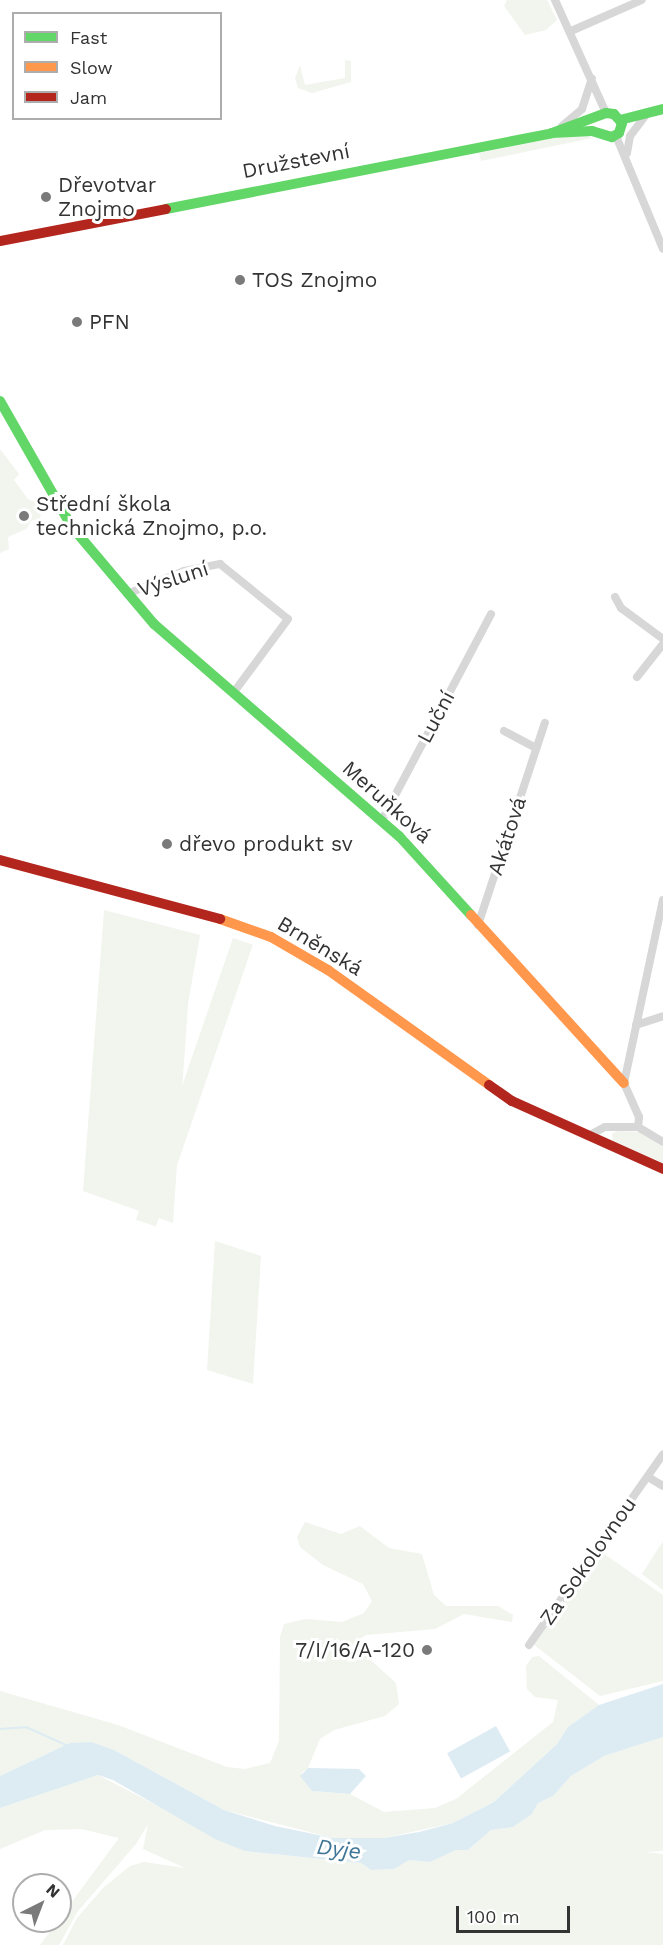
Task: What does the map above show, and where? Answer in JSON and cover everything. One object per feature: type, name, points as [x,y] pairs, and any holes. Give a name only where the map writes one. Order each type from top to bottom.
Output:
[{"type":"main road","points":[[552,133],[603,115],[620,120],[663,109]]},
{"type":"main road","points":[[600,134],[603,115]]},
{"type":"main road","points":[[616,136],[622,127],[620,120]]},
{"type":"main road","name":"Družstevní","points":[[0,241],[552,133],[616,136]]},
{"type":"main road","name":"Meruňková","points":[[0,401],[62,513],[105,568],[167,638],[234,692],[382,820],[624,1083]]},
{"type":"main road","name":"Brněnská","points":[[0,860],[220,918],[271,937],[328,970],[502,1095],[663,1169]]},
{"type":"street","points":[[555,0],[592,79],[603,115]]},
{"type":"street","points":[[571,31],[642,0]]},
{"type":"street","points":[[552,133],[582,109],[592,79]]},
{"type":"street","points":[[627,158],[630,136],[648,112]]},
{"type":"street","points":[[616,136],[663,249]]},
{"type":"street","name":"Výsluní","points":[[127,594],[184,571],[220,564],[288,620],[234,692]]},
{"type":"street","points":[[615,597],[621,608],[663,642],[637,677]]},
{"type":"street","name":"Luční","points":[[382,820],[491,614]]},
{"type":"street","name":"Akátová","points":[[478,925],[544,723]]},
{"type":"street","points":[[504,731],[536,748]]},
{"type":"street","points":[[638,1127],[639,1117],[624,1083],[663,900]]},
{"type":"street","points":[[636,1025],[663,1016]]},
{"type":"street","points":[[588,1136],[605,1127],[638,1127],[663,1142]]},
{"type":"street","name":"Za Sokolovnou","points":[[529,1645],[663,1454]]},
{"type":"street","name":"Za Sokolovnou","points":[[648,1476],[663,1486]]},
{"type":"shaded area","points":[[507,0],[547,0],[557,20],[546,30],[525,35],[504,6]]},
{"type":"shaded area","points":[[345,60],[351,61],[351,82],[312,93],[298,88],[295,78],[300,65],[305,85],[345,78]]},
{"type":"shaded area","points":[[579,133],[592,138],[481,161],[479,153]]},
{"type":"shaded area","points":[[0,449],[19,474],[14,480],[28,499],[39,504],[41,514],[39,520],[32,520],[26,529],[8,537],[9,549],[0,553]]},
{"type":"shaded area","points":[[104,910],[200,935],[188,1004],[173,1223],[83,1191]]},
{"type":"shaded area","points":[[233,938],[253,945],[156,1227],[136,1220]]},
{"type":"shaded area","points":[[617,1131],[639,1132],[663,1147],[663,1163],[613,1141],[612,1134]]},
{"type":"shaded area","points":[[215,1241],[261,1256],[253,1384],[207,1370]]},
{"type":"shaded area","points":[[305,1522],[341,1534],[360,1526],[389,1548],[422,1554],[434,1595],[446,1606],[498,1606],[513,1615],[512,1622],[464,1614],[435,1629],[366,1635],[353,1644],[396,1683],[399,1704],[385,1716],[334,1730],[320,1739],[308,1768],[301,1773],[312,1791],[350,1794],[384,1812],[435,1808],[456,1799],[553,1722],[558,1700],[535,1697],[527,1689],[526,1666],[532,1657],[539,1656],[599,1705],[568,1727],[557,1744],[494,1802],[453,1823],[384,1838],[333,1838],[224,1810],[114,1750],[70,1743],[0,1776],[0,1691],[118,1725],[227,1767],[245,1769],[270,1763],[279,1741],[280,1637],[284,1624],[306,1619],[342,1622],[364,1613],[372,1601],[363,1584],[323,1565],[300,1547],[297,1537]]},
{"type":"shaded area","points":[[663,1541],[663,1590],[642,1574]]},
{"type":"shaded area","points":[[600,1551],[663,1595],[663,1681],[600,1696],[533,1644]]},
{"type":"shaded area","points":[[663,1737],[663,1851],[645,1852],[663,1854],[663,1945],[63,1945],[69,1933],[72,1933],[77,1918],[103,1888],[130,1866],[144,1862],[185,1868],[143,1849],[148,1824],[136,1844],[78,1911],[72,1922],[72,1902],[119,1838],[81,1829],[45,1830],[0,1849],[0,1808],[98,1775],[245,1851],[361,1863],[371,1870],[394,1869],[409,1860],[430,1862],[456,1850],[468,1850],[491,1830],[513,1827],[532,1814],[538,1803],[553,1796],[571,1776],[604,1756]]},
{"type":"shaded area","points":[[49,1933],[66,1933],[59,1945],[40,1945]]},
{"type":"water","name":"Dyje","points":[[663,1684],[663,1737],[604,1756],[571,1776],[553,1796],[538,1803],[532,1814],[513,1827],[491,1830],[468,1850],[456,1850],[430,1862],[409,1860],[394,1869],[371,1870],[361,1863],[245,1851],[215,1839],[113,1780],[98,1775],[0,1808],[0,1776],[70,1743],[91,1742],[114,1750],[224,1810],[275,1826],[333,1838],[384,1838],[419,1832],[453,1823],[494,1802],[557,1744],[568,1727],[599,1705]]},
{"type":"water","points":[[496,1726],[510,1751],[461,1779],[447,1753]]},
{"type":"water","points":[[308,1768],[359,1769],[366,1776],[350,1794],[312,1791],[300,1776]]},
{"type":"waterway","points":[[0,1729],[26,1727],[68,1746]]},
{"type":"traffic: fast","points":[[620,120],[663,109]]},
{"type":"traffic: fast","points":[[166,209],[552,133],[592,131],[612,137],[619,133],[622,123],[614,114],[606,113],[552,133]]},
{"type":"traffic: fast","points":[[0,401],[72,527],[154,624],[399,836],[471,915]]},
{"type":"traffic: slow","points":[[471,915],[624,1083]]},
{"type":"traffic: slow","points":[[220,919],[271,937],[328,970],[489,1085]]},
{"type":"traffic: jam","points":[[0,241],[166,209]]},
{"type":"traffic: jam","points":[[0,860],[220,919]]},
{"type":"traffic: jam","points":[[489,1085],[512,1101],[663,1169]]},
{"type":"place","name":"Dřevotvar Znojmo","points":[[46,197]]},
{"type":"place","name":"TOS Znojmo","points":[[240,280]]},
{"type":"place","name":"PFN","points":[[77,322]]},
{"type":"place","name":"Střední škola technická Znojmo, p.o.","points":[[24,516]]},
{"type":"place","name":"dřevo produkt sv","points":[[167,844]]},
{"type":"place","name":"7/I/16/A-120","points":[[427,1650]]}]
